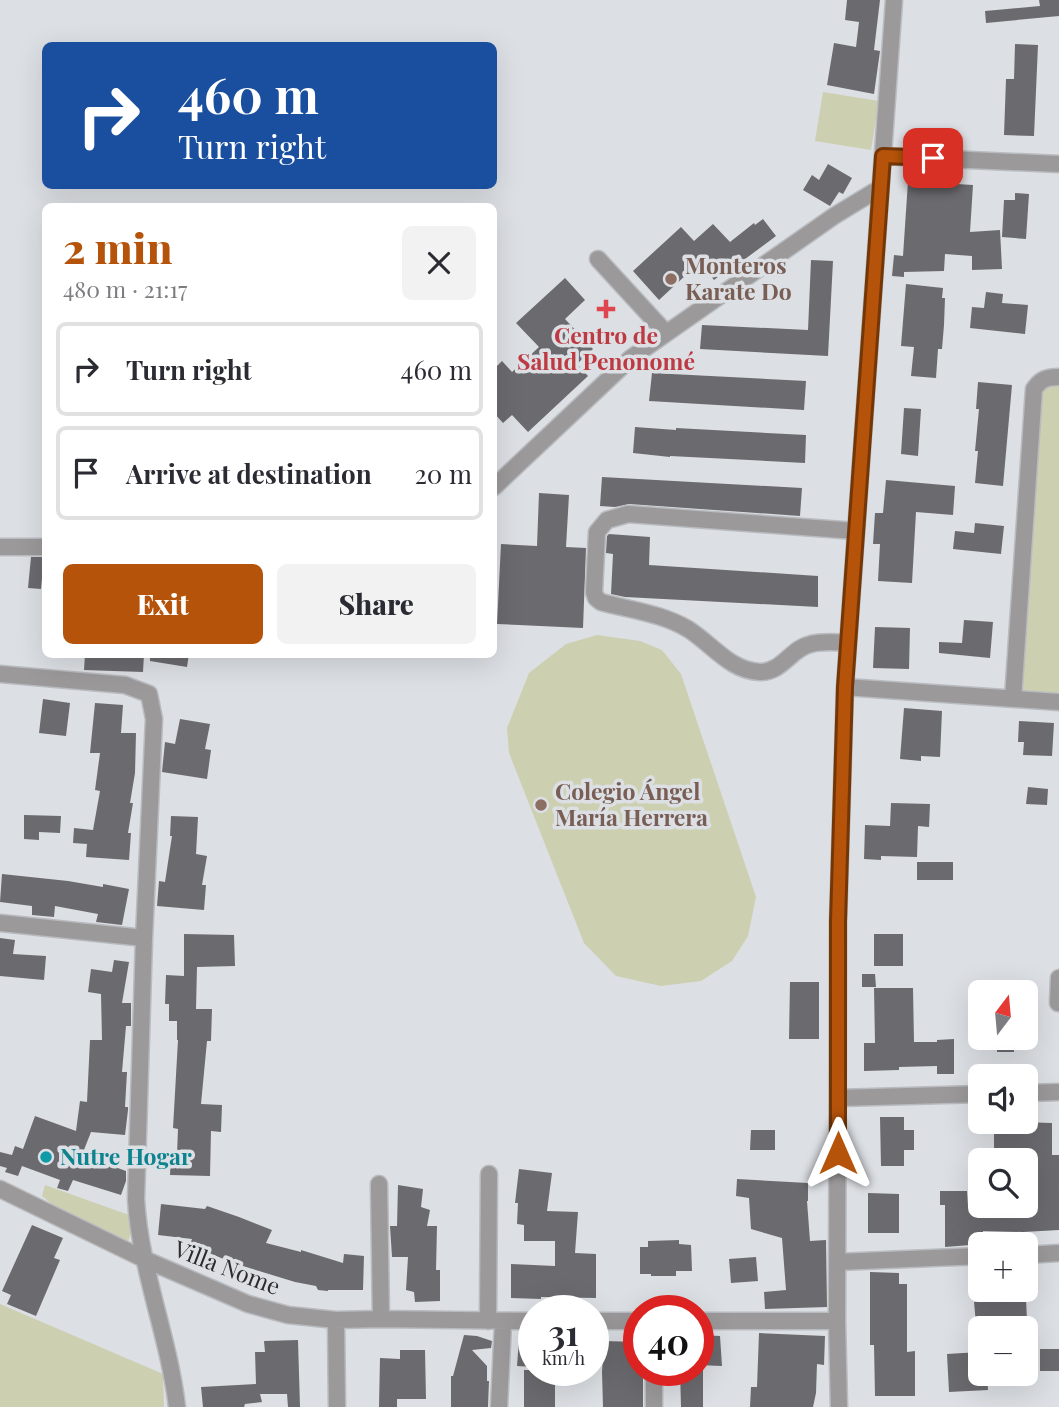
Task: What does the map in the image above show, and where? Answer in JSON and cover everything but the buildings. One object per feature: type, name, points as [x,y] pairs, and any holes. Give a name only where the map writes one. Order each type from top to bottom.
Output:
[{"type":"street","points":[[839,1407],[838,922],[845,687],[894,0]]},
{"type":"street","points":[[883,156],[1059,164]]},
{"type":"street","points":[[497,483],[632,358],[834,216],[880,188]]},
{"type":"street","points":[[598,258],[666,333]]},
{"type":"street","points":[[1013,699],[1034,389],[1045,379],[1059,377]]},
{"type":"street","points":[[848,643],[809,644],[773,670],[764,672],[739,667],[718,654],[688,629],[660,617],[596,598],[597,532],[607,520],[628,514],[856,531]]},
{"type":"street","points":[[0,547],[42,547]]},
{"type":"street","points":[[0,674],[125,685],[149,694],[154,719],[136,1199],[144,1259],[173,1378],[177,1407]]},
{"type":"street","points":[[845,687],[1059,702]]},
{"type":"street","points":[[0,923],[144,938]]},
{"type":"street","points":[[1058,1003],[1059,978]]},
{"type":"street","points":[[1038,1093],[1059,1092]]},
{"type":"street","points":[[838,1098],[968,1094]]},
{"type":"street","points":[[489,1174],[499,1407]]},
{"type":"street","points":[[379,1184],[381,1319]]},
{"type":"street","name":"Villa Nome","points":[[0,1189],[144,1259],[248,1304],[288,1315],[336,1320],[518,1321]]},
{"type":"street","points":[[1038,1254],[1059,1253]]},
{"type":"street","points":[[838,1262],[968,1257]]},
{"type":"street","points":[[336,1320],[337,1407]]},
{"type":"street","points":[[714,1321],[837,1321]]},
{"type":"street","points":[[654,1386],[654,1407]]},
{"type":"green space","points":[[823,92],[879,101],[871,150],[815,141]]},
{"type":"green space","points":[[1048,385],[1059,386],[1059,693],[1019,690],[1040,393]]},
{"type":"green space","points":[[597,635],[640,641],[662,650],[681,674],[756,897],[748,936],[732,961],[701,981],[661,986],[616,976],[584,943],[509,753],[507,728],[529,673],[566,644]]},
{"type":"green space","points":[[45,1185],[129,1215],[131,1232],[125,1248],[65,1215],[42,1196]]},
{"type":"green space","points":[[0,1304],[163,1374],[164,1407],[0,1407]]},
{"type":"place","name":"Monteros Karate Do","points":[[671,279]]},
{"type":"place","name":"Centro de Salud Penonomé","points":[[606,309]]},
{"type":"place","name":"Colegio Ángel María Herrera","points":[[541,805]]},
{"type":"place","name":"Nutre Hogar","points":[[46,1157]]},
{"type":"route","points":[[838,1153],[838,922],[845,687],[883,156],[933,158]]}]
